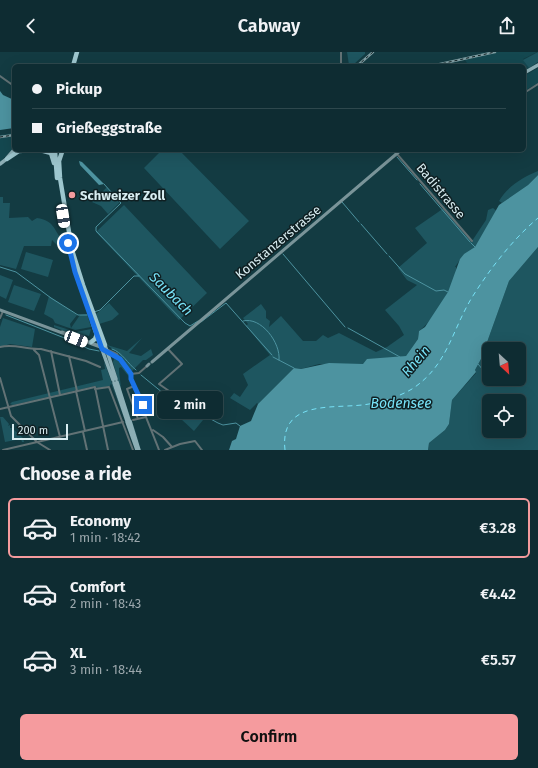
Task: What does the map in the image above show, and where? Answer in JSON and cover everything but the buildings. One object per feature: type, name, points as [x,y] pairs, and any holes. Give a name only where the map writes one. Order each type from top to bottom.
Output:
[{"type":"highway","points":[[70,64],[74,52]]},
{"type":"highway","points":[[73,64],[77,52]]},
{"type":"highway","points":[[3,162],[18,152]]},
{"type":"highway","points":[[47,152],[51,153],[56,168]]},
{"type":"highway","points":[[54,152],[70,253],[97,334],[104,348]]},
{"type":"highway","points":[[63,152],[60,161],[60,178],[72,250],[104,348]]},
{"type":"highway","points":[[91,342],[95,340],[97,334]]},
{"type":"main road","points":[[526,72],[538,65]]},
{"type":"main road","points":[[3,162],[12,152]]},
{"type":"main road","points":[[3,162],[15,152]]},
{"type":"main road","points":[[104,348],[110,362],[115,381]]},
{"type":"main road","points":[[104,348],[138,450]]},
{"type":"street","points":[[341,52],[341,64]]},
{"type":"street","points":[[0,76],[12,85]]},
{"type":"street","points":[[526,92],[538,84]]},
{"type":"street","name":"Badistrasse","points":[[397,153],[472,241]]},
{"type":"street","name":"Konstanzerstrasse","points":[[150,364],[397,153]]},
{"type":"street","points":[[0,318],[1,310],[104,348],[120,359]]},
{"type":"street","points":[[58,332],[91,342],[104,348],[120,359],[131,374],[131,379],[146,417],[153,430],[159,450]]},
{"type":"street","points":[[0,348],[9,344],[34,350],[41,349],[69,356],[100,367]]},
{"type":"street","points":[[39,355],[41,349]]},
{"type":"street","points":[[168,349],[182,364],[159,384],[182,400]]},
{"type":"street","points":[[34,350],[39,355],[60,437]]},
{"type":"street","points":[[51,351],[60,395]]},
{"type":"street","points":[[69,356],[77,391],[87,450]]},
{"type":"street","points":[[110,362],[113,358],[117,357]]},
{"type":"street","points":[[131,374],[139,373],[150,364]]},
{"type":"street","points":[[0,378],[8,407],[13,418],[37,442],[50,450]]},
{"type":"street","points":[[0,409],[95,387],[95,389],[110,386],[128,421],[132,450]]},
{"type":"street","points":[[134,386],[127,389],[138,419]]},
{"type":"street","points":[[95,389],[108,450]]},
{"type":"street","points":[[1,449],[146,417]]},
{"type":"street","points":[[153,430],[163,437],[172,447]]},
{"type":"street","points":[[166,450],[195,441],[202,450]]},
{"type":"street","points":[[175,446],[177,450]]},
{"type":"shaded area","points":[[347,52],[365,52],[365,54],[354,64],[349,64]]},
{"type":"shaded area","points":[[490,52],[537,52],[523,59],[529,68],[526,69],[526,64],[468,64],[465,60],[446,64],[435,64]]},
{"type":"shaded area","points":[[538,52],[538,62],[529,68],[523,60]]},
{"type":"shaded area","points":[[538,68],[538,83],[526,90],[526,75]]},
{"type":"shaded area","points":[[12,133],[12,150],[0,162],[0,135]]},
{"type":"shaded area","points":[[160,152],[181,152],[249,221],[220,249],[144,168]]},
{"type":"shaded area","points":[[538,171],[538,175],[528,185],[502,203],[499,201],[506,191],[516,183]]},
{"type":"shaded area","points":[[107,187],[120,202],[108,214],[101,206],[92,202]]},
{"type":"shaded area","points":[[0,197],[3,197],[3,203],[10,203],[9,218],[28,217],[32,221],[37,218],[43,219],[50,223],[62,240],[57,245],[52,240],[51,246],[24,246],[16,269],[0,265]]},
{"type":"shaded area","points":[[124,205],[207,293],[179,320],[96,232]]},
{"type":"shaded area","points":[[444,208],[472,241],[486,220],[488,210],[493,208],[500,214],[470,255],[464,254],[455,267],[456,274],[449,291],[431,319],[419,331],[418,339],[406,356],[363,364],[319,364],[301,369],[294,368],[250,410],[230,398],[234,393],[240,397],[248,385],[243,374],[270,355],[246,326],[248,324],[243,318],[261,304],[266,311],[266,318],[270,321],[269,327],[281,316],[303,341],[316,341],[323,335],[328,338],[339,333],[376,352],[387,347],[404,335],[399,326],[385,310],[417,285],[407,280],[398,268],[427,243],[415,228]]},
{"type":"shaded area","points":[[538,247],[538,450],[428,450],[429,443],[445,430],[449,424],[452,400],[476,373],[475,370],[482,356],[482,386],[526,386],[526,342],[487,342],[509,281]]},
{"type":"shaded area","points":[[26,252],[53,260],[48,277],[21,269]]},
{"type":"shaded area","points":[[0,275],[13,280],[6,299],[0,296]]},
{"type":"shaded area","points":[[14,285],[41,294],[34,311],[8,302]]},
{"type":"shaded area","points":[[49,296],[77,315],[70,324],[71,328],[80,315],[87,314],[91,327],[75,330],[55,323],[53,319],[44,314]]},
{"type":"shaded area","points":[[109,303],[119,314],[112,320],[99,324],[96,314]]},
{"type":"shaded area","points":[[3,318],[35,329],[32,347],[10,344],[0,347],[0,327]]},
{"type":"shaded area","points":[[54,325],[76,332],[91,329],[89,336],[85,335],[84,337],[87,338],[84,339],[54,327]]},
{"type":"shaded area","points":[[142,338],[129,353],[141,356],[151,349],[153,355],[146,360],[143,360],[132,371],[127,367],[118,353],[107,345],[127,351]]},
{"type":"shaded area","points":[[114,359],[122,363],[130,375],[130,378],[121,367],[119,368],[121,391],[142,450],[123,399],[113,362]]},
{"type":"shaded area","points":[[104,361],[136,450],[111,383],[110,386],[98,388],[95,386],[13,405],[10,404],[12,402],[103,380],[101,370],[105,369]]},
{"type":"shaded area","points":[[171,404],[203,420],[194,431],[168,407]]},
{"type":"shaded area","points":[[0,417],[3,417],[9,424],[8,426],[10,425],[10,428],[12,428],[11,430],[13,429],[23,438],[24,442],[22,442],[21,439],[5,442]]},
{"type":"water","points":[[0,91],[3,95],[12,99],[12,128],[0,130]]},
{"type":"water","points":[[79,161],[82,162],[104,184],[99,185],[80,165]]},
{"type":"water","name":"Bodensee","points":[[538,175],[538,247],[509,281],[487,342],[482,342],[482,356],[475,370],[476,372],[452,400],[449,424],[445,430],[429,443],[428,450],[229,450],[232,441],[236,439],[240,426],[251,421],[258,404],[294,368],[301,369],[329,363],[363,364],[367,359],[406,356],[418,339],[419,331],[425,327],[448,292],[460,259],[464,254],[475,247],[499,205],[528,185]]},
{"type":"waterway","points":[[397,157],[417,180]]},
{"type":"waterway","points":[[104,184],[121,203],[96,227],[96,231],[185,323],[190,326],[198,321]]},
{"type":"waterway","points":[[420,184],[470,242]]},
{"type":"waterway","points":[[342,202],[359,222]]},
{"type":"waterway","points":[[361,224],[387,254]]},
{"type":"waterway","points":[[471,243],[475,247]]},
{"type":"waterway","points":[[283,254],[345,327]]},
{"type":"waterway","points":[[389,256],[405,274],[436,291],[444,290],[448,292]]},
{"type":"waterway","name":"Saubach","points":[[0,267],[16,272],[51,298],[78,315],[87,315]]},
{"type":"waterway","name":"Saubach","points":[[94,312],[100,310],[134,276],[139,276]]},
{"type":"waterway","name":"Saubach","points":[[201,322],[226,303],[272,355]]},
{"type":"waterway","points":[[6,315],[89,349],[99,351]]},
{"type":"waterway","points":[[243,321],[256,323],[268,332],[277,346],[279,360]]},
{"type":"waterway","name":"Rhein","points":[[348,328],[400,357]]},
{"type":"waterway","points":[[112,349],[122,355],[136,370]]},
{"type":"waterway","name":"Saubach","points":[[273,357],[294,368]]},
{"type":"waterway","points":[[478,364],[482,369]]},
{"type":"waterway","points":[[141,375],[163,393],[218,423],[223,425],[236,423],[240,426]]},
{"type":"ferry route","points":[[285,450],[286,433],[291,421],[301,414],[313,409],[356,406],[380,402],[407,392],[424,380],[441,359],[464,312],[485,277],[510,246],[538,218]]},
{"type":"railway","points":[[359,64],[373,52]]},
{"type":"railway","points":[[440,64],[495,52]]},
{"type":"railway","points":[[0,137],[12,135]]},
{"type":"place","name":"Schweizer Zoll","points":[[72,195]]},
{"type":"route","points":[[68,243],[75,272],[102,349],[120,359],[131,374],[131,379],[143,405]]}]
